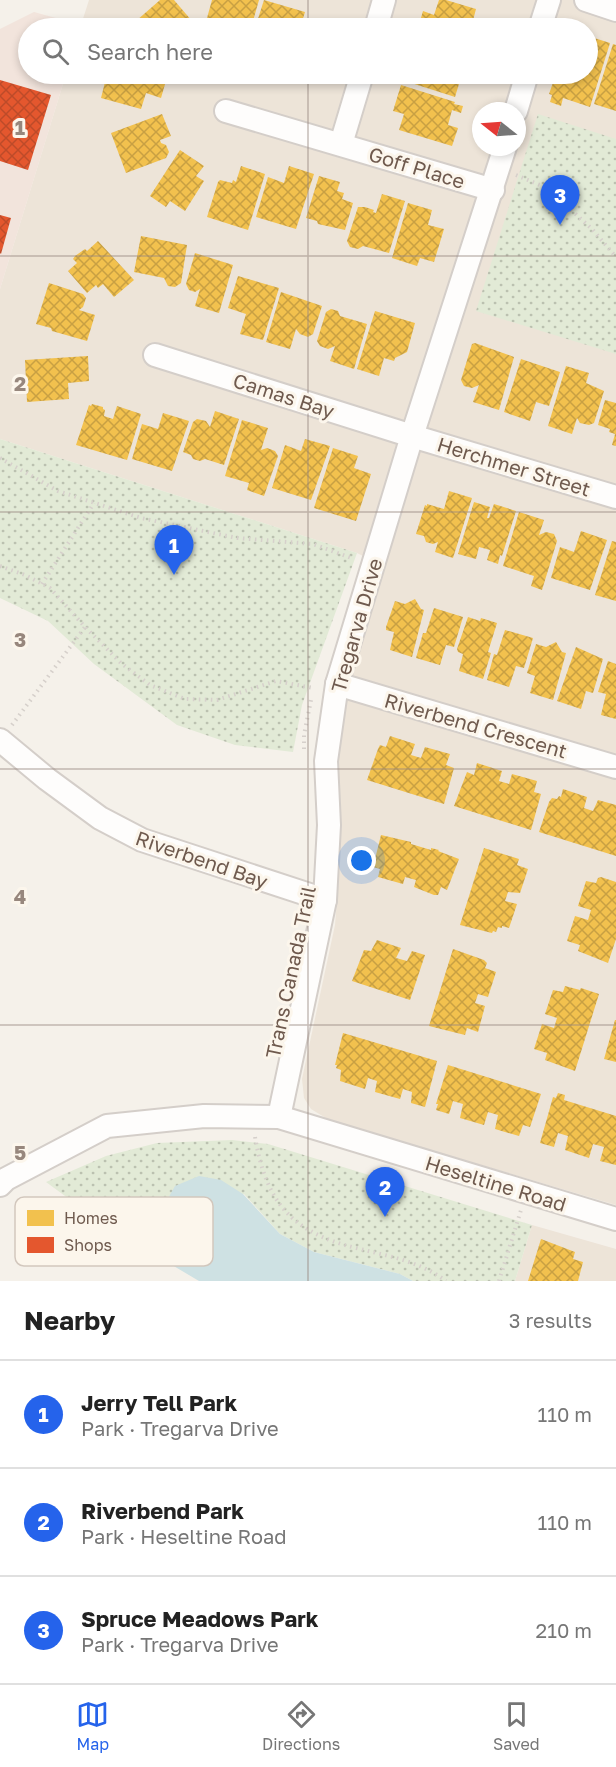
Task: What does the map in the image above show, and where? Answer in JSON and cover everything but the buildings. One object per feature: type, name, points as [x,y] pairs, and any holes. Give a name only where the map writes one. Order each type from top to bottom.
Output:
[{"type":"street","points":[[379,18],[384,0]]},
{"type":"street","points":[[543,18],[549,0]]},
{"type":"street","points":[[586,0],[616,10]]},
{"type":"street","points":[[341,144],[359,84]]},
{"type":"street","points":[[519,102],[524,84]]},
{"type":"street","name":"Goff Place","points":[[226,111],[341,144],[496,180]]},
{"type":"street","name":"Tregarva Drive","points":[[279,1117],[325,900],[329,825],[326,681],[412,436],[503,156]]},
{"type":"street","name":"Camas Bay","points":[[155,355],[412,436]]},
{"type":"street","name":"Herchmer Street","points":[[412,436],[616,497]]},
{"type":"street","name":"Riverbend Crescent","points":[[326,681],[616,767]]},
{"type":"street","name":"Riverbend Bay","points":[[0,740],[46,779],[100,818],[142,840],[325,900]]},
{"type":"street","name":"Heseltine Road","points":[[0,1185],[6,1179],[107,1126],[204,1116],[279,1117],[616,1219]]},
{"type":"path","points":[[496,180],[547,188],[592,229],[616,257]]},
{"type":"path","points":[[0,458],[58,491],[141,518],[237,538],[313,544],[352,558],[349,569]]},
{"type":"path","points":[[42,584],[94,502]]},
{"type":"path","points":[[0,566],[25,575],[50,588],[122,664],[150,685],[185,699],[217,700],[276,681],[313,688],[326,681]]},
{"type":"path","points":[[0,740],[85,627]]},
{"type":"path","points":[[304,759],[304,735],[313,688]]},
{"type":"path","points":[[250,1117],[263,1176],[270,1192],[283,1211],[301,1225],[327,1238],[429,1269],[446,1281]]},
{"type":"path","points":[[499,1281],[526,1192]]},
{"type":"shaded area","points":[[89,0],[616,0],[616,1205],[329,1120],[311,1109],[304,1098],[302,1079],[335,925],[340,861],[335,753],[340,719],[385,567],[357,553],[0,439],[0,289],[63,84],[598,84],[598,18],[83,18]]},
{"type":"shaded area","points":[[34,12],[56,18],[22,18]]},
{"type":"shaded area","points":[[18,20],[18,84],[63,84],[0,289],[0,29]]},
{"type":"shaded area","points":[[199,1176],[221,1180],[243,1194],[280,1234],[314,1252],[400,1274],[413,1281],[199,1281],[174,1266],[213,1266],[213,1197],[169,1197],[175,1186]]},
{"type":"shaded area","points":[[532,1225],[616,1249],[616,1281],[515,1281]]},
{"type":"green space","points":[[538,114],[616,139],[616,354],[476,311]]},
{"type":"green space","points":[[0,439],[357,553],[302,705],[293,752],[235,745],[177,725],[94,664],[48,621],[0,598]]},
{"type":"green space","points":[[232,1140],[268,1144],[532,1225],[515,1281],[413,1281],[400,1274],[314,1252],[280,1234],[244,1194],[213,1200],[213,1197],[66,1197],[46,1182],[106,1156],[157,1143]]},
{"type":"place","name":"Spruce Meadows Park","points":[[560,225]]},
{"type":"place","name":"Jerry Tell Park","points":[[174,575]]},
{"type":"place","name":"Riverbend Park","points":[[385,1217]]}]
